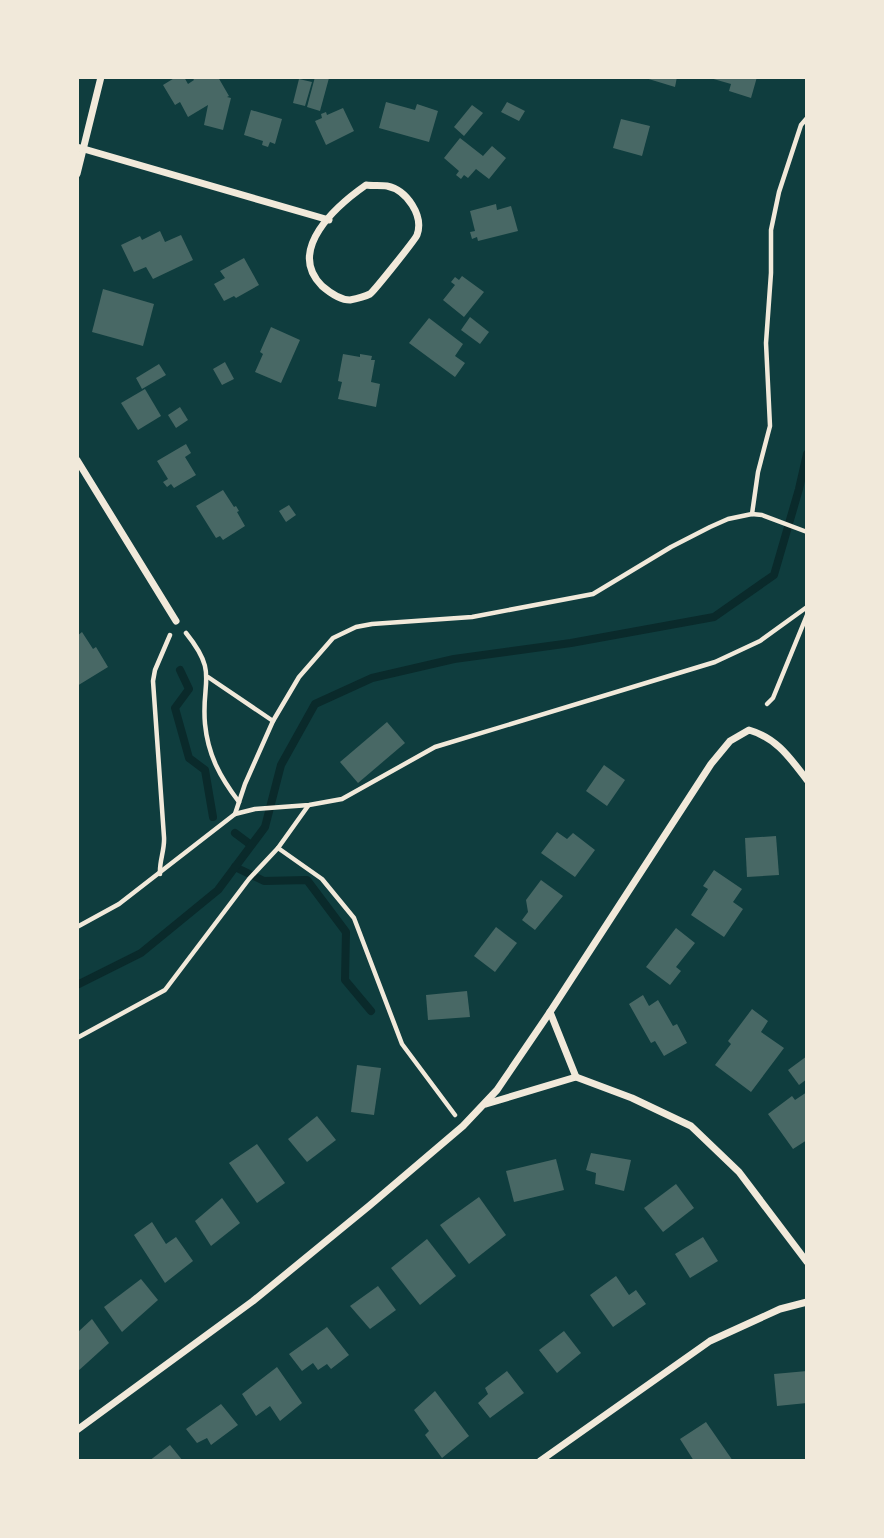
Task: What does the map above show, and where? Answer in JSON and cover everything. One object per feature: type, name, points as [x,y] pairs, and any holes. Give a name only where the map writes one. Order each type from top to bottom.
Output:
[{"type":"street","points":[[77,174],[80,148],[101,77]]},
{"type":"street","points":[[80,148],[329,220]]},
{"type":"street","points":[[366,185],[390,186],[407,197],[418,215],[417,236],[371,294],[348,300],[330,293],[316,280],[308,260],[312,240],[329,220],[347,198],[366,185]]},
{"type":"street","points":[[77,460],[176,621]]},
{"type":"street","points":[[77,1430],[253,1301],[463,1125],[497,1090],[711,764],[730,741],[750,730],[762,734],[781,746],[807,780]]},
{"type":"street","points":[[550,1012],[576,1077]]},
{"type":"street","points":[[483,1104],[576,1077],[632,1098],[691,1126],[739,1172],[807,1262]]},
{"type":"street","points":[[540,1461],[710,1340],[780,1309],[807,1302]]},
{"type":"path","points":[[752,514],[758,472],[770,426],[765,343],[771,273],[771,230],[779,192],[801,125],[807,118]]},
{"type":"path","points":[[235,814],[273,721],[299,677],[334,638],[356,627],[472,617],[593,594],[671,547],[727,519],[752,514],[807,532]]},
{"type":"path","points":[[77,928],[119,904],[235,814],[255,809],[342,799],[435,747],[715,662],[760,640],[807,607]]},
{"type":"path","points":[[767,704],[778,687],[807,615]]},
{"type":"path","points":[[160,874],[165,852],[153,681],[176,621],[200,650],[208,677],[205,721],[209,750],[223,782],[239,802]]},
{"type":"path","points":[[208,677],[273,721]]},
{"type":"path","points":[[77,1038],[164,990],[249,879],[278,848],[306,805]]},
{"type":"path","points":[[278,848],[322,879],[354,918],[402,1044],[463,1125]]},
{"type":"building","points":[[176,77],[184,77],[188,84],[194,80],[192,77],[218,77],[229,96],[227,97],[231,98],[223,130],[204,125],[208,105],[188,117],[180,102],[175,105],[163,85]]},
{"type":"building","points":[[315,77],[329,78],[320,111],[307,107]]},
{"type":"building","points":[[642,77],[677,77],[675,87]]},
{"type":"building","points":[[757,77],[751,98],[729,91],[731,84],[710,78]]},
{"type":"building","points":[[299,79],[312,82],[305,106],[293,103]]},
{"type":"building","points":[[386,102],[415,110],[417,104],[438,111],[429,142],[379,128]]},
{"type":"building","points":[[507,102],[525,111],[519,121],[501,112]]},
{"type":"building","points":[[472,105],[483,113],[464,136],[454,127]]},
{"type":"building","points":[[343,108],[354,131],[326,145],[315,121],[322,118],[321,114],[326,112],[327,115]]},
{"type":"building","points":[[251,110],[282,119],[275,144],[270,142],[268,147],[262,145],[263,141],[244,135]]},
{"type":"building","points":[[621,119],[650,126],[642,156],[613,148]]},
{"type":"building","points":[[460,138],[483,156],[492,146],[506,158],[489,179],[476,169],[468,178],[464,175],[461,179],[456,175],[459,171],[444,158]]},
{"type":"building","points":[[496,204],[497,210],[511,206],[518,231],[478,241],[477,237],[472,239],[470,232],[475,231],[470,211]]},
{"type":"building","points":[[160,231],[165,242],[181,235],[193,260],[153,279],[146,267],[134,272],[121,245],[140,236],[142,240]]},
{"type":"building","points":[[244,258],[259,285],[236,298],[234,296],[224,301],[214,284],[225,278],[220,271]]},
{"type":"building","points":[[462,276],[484,292],[464,317],[443,300],[455,285],[451,282],[455,277],[459,280]]},
{"type":"building","points":[[103,289],[154,304],[143,346],[92,332]]},
{"type":"building","points":[[470,317],[489,332],[480,344],[461,330]]},
{"type":"building","points":[[429,318],[463,344],[455,356],[465,363],[455,377],[409,343]]},
{"type":"building","points":[[271,327],[300,340],[281,383],[255,372]]},
{"type":"building","points":[[343,354],[372,356],[371,360],[375,360],[371,382],[380,384],[376,407],[338,399]]},
{"type":"building","points":[[225,362],[234,379],[222,385],[213,369]]},
{"type":"building","points":[[159,364],[166,375],[142,389],[136,378]]},
{"type":"building","points":[[145,389],[161,416],[138,430],[121,403]]},
{"type":"building","points":[[180,407],[188,420],[176,428],[168,415]]},
{"type":"building","points":[[186,444],[191,453],[185,457],[196,475],[174,488],[171,484],[167,487],[163,482],[168,479],[157,461]]},
{"type":"building","points":[[223,490],[234,507],[236,506],[245,526],[223,540],[220,536],[216,538],[196,506]]},
{"type":"building","points":[[289,505],[296,515],[286,522],[279,511]]},
{"type":"building","points":[[82,632],[93,649],[96,647],[108,667],[77,686],[77,636]]},
{"type":"building","points":[[387,722],[405,743],[358,783],[340,762]]},
{"type":"building","points":[[604,765],[625,780],[607,806],[586,791]]},
{"type":"building","points":[[557,832],[567,839],[573,833],[595,850],[575,877],[541,853]]},
{"type":"building","points":[[776,836],[779,875],[747,877],[745,838]]},
{"type":"building","points":[[714,870],[742,889],[733,902],[743,909],[724,937],[691,915],[708,889],[703,886]]},
{"type":"building","points":[[541,880],[563,896],[535,930],[522,920],[528,912],[526,900]]},
{"type":"building","points":[[496,927],[517,943],[495,972],[474,956]]},
{"type":"building","points":[[676,928],[695,943],[676,967],[681,971],[670,985],[646,967]]},
{"type":"building","points":[[467,991],[470,1017],[428,1020],[426,995]]},
{"type":"building","points":[[643,995],[649,1006],[658,1000],[673,1026],[677,1024],[687,1043],[664,1056],[655,1041],[651,1043],[629,1004]]},
{"type":"building","points":[[752,1009],[768,1021],[761,1032],[784,1048],[751,1092],[715,1065],[731,1044],[728,1041]]},
{"type":"building","points":[[807,1056],[807,1079],[799,1085],[788,1070]]},
{"type":"building","points":[[357,1065],[381,1068],[374,1115],[351,1112]]},
{"type":"building","points":[[807,1092],[807,1140],[793,1149],[768,1114],[792,1096],[795,1100]]},
{"type":"building","points":[[317,1116],[336,1140],[307,1162],[288,1139]]},
{"type":"building","points":[[257,1144],[285,1183],[257,1203],[229,1163]]},
{"type":"building","points":[[591,1153],[631,1160],[624,1191],[595,1184],[596,1173],[586,1170]]},
{"type":"building","points":[[556,1159],[564,1190],[514,1202],[506,1171]]},
{"type":"building","points":[[676,1184],[694,1208],[663,1232],[644,1208]]},
{"type":"building","points":[[479,1197],[506,1235],[469,1264],[440,1225]]},
{"type":"building","points":[[222,1198],[240,1223],[211,1246],[195,1221]]},
{"type":"building","points":[[152,1222],[166,1244],[176,1237],[193,1261],[165,1283],[134,1235]]},
{"type":"building","points":[[703,1237],[718,1261],[690,1278],[675,1254]]},
{"type":"building","points":[[427,1239],[456,1276],[420,1305],[391,1268]]},
{"type":"building","points":[[616,1276],[629,1295],[636,1290],[646,1304],[613,1327],[590,1295]]},
{"type":"building","points":[[141,1279],[158,1300],[122,1332],[104,1307]]},
{"type":"building","points":[[378,1286],[396,1310],[370,1329],[350,1306]]},
{"type":"building","points":[[92,1319],[109,1343],[77,1372],[78,1332]]},
{"type":"building","points":[[327,1327],[349,1355],[331,1369],[327,1364],[318,1370],[313,1363],[302,1371],[289,1354]]},
{"type":"building","points":[[564,1331],[581,1353],[557,1373],[539,1350]]},
{"type":"building","points":[[277,1367],[302,1403],[280,1421],[270,1406],[256,1416],[242,1394]]},
{"type":"building","points":[[507,1371],[524,1393],[490,1418],[478,1403],[488,1394],[485,1388]]},
{"type":"building","points":[[807,1371],[807,1403],[777,1406],[774,1374]]},
{"type":"building","points":[[435,1391],[469,1436],[442,1458],[425,1435],[429,1431],[414,1410]]},
{"type":"building","points":[[221,1404],[238,1425],[211,1445],[207,1438],[197,1443],[186,1429]]},
{"type":"building","points":[[706,1422],[733,1461],[694,1461],[680,1439]]},
{"type":"building","points":[[170,1445],[183,1461],[149,1461]]},
{"type":"waterway","points":[[77,985],[141,953],[218,890],[265,827],[281,765],[315,704],[372,678],[454,659],[571,643],[714,617],[774,575],[807,454]]},
{"type":"waterway","points":[[180,670],[189,689],[175,708],[189,758],[205,770],[213,817]]},
{"type":"waterway","points":[[235,833],[251,845]]},
{"type":"waterway","points":[[235,867],[264,881],[307,880],[346,932],[345,980],[371,1011]]}]
